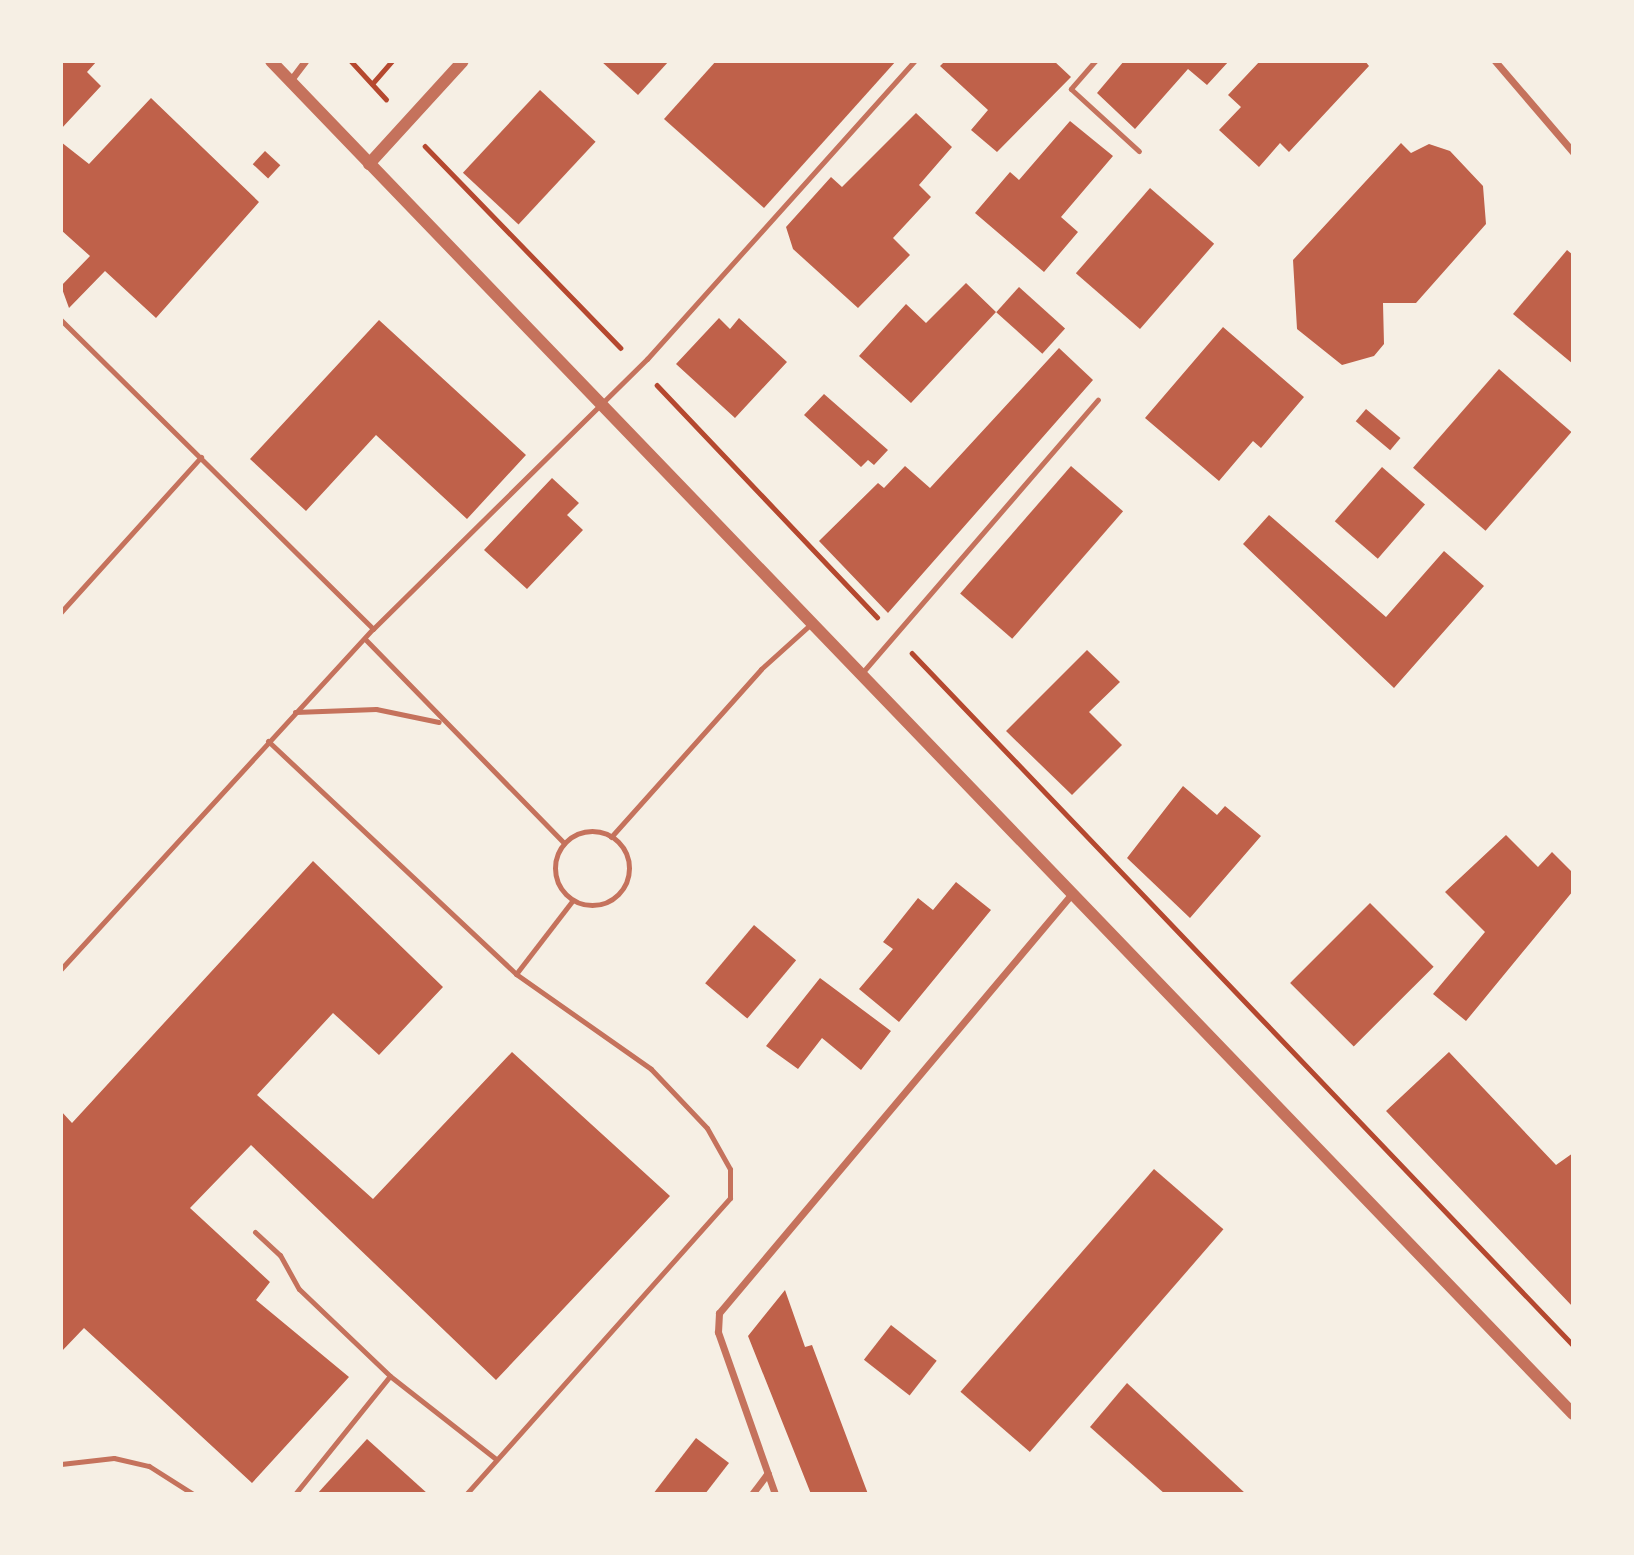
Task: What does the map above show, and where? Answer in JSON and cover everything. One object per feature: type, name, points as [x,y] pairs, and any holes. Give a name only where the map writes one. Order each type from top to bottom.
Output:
[{"type":"street","points":[[271,61],[1070,896],[1573,1414]]},
{"type":"street","points":[[290,81],[305,61]]},
{"type":"street","points":[[369,164],[463,61]]},
{"type":"street","points":[[1495,61],[1573,152]]},
{"type":"street","points":[[775,1494],[718,1332],[726,1301],[1070,896]]},
{"type":"street","points":[[752,1494],[768,1473]]},
{"type":"lane","points":[[61,969],[373,629],[640,367],[914,61]]},
{"type":"lane","points":[[1095,61],[1071,89],[1139,151]]},
{"type":"lane","points":[[61,320],[373,629]]},
{"type":"lane","points":[[860,676],[892,633],[1098,400]]},
{"type":"lane","points":[[61,612],[201,457]]},
{"type":"lane","points":[[611,836],[761,669],[811,624]]},
{"type":"lane","points":[[365,639],[442,723],[564,843]]},
{"type":"lane","points":[[295,712],[376,709],[442,723]]},
{"type":"lane","points":[[268,741],[516,974],[651,1069],[707,1128],[730,1169],[730,1198],[466,1494]]},
{"type":"lane","points":[[592,831],[611,836],[628,860],[625,884],[608,901],[573,900],[555,870],[564,843],[592,831]]},
{"type":"lane","points":[[516,974],[573,900]]},
{"type":"lane","points":[[255,1232],[280,1255],[299,1289],[390,1376],[496,1460]]},
{"type":"lane","points":[[295,1494],[390,1376]]},
{"type":"lane","points":[[61,1464],[114,1458],[173,1477],[193,1494]]},
{"type":"path","points":[[351,61],[447,173],[640,367],[1573,1345]]},
{"type":"path","points":[[372,84],[392,61]]},
{"type":"building","points":[[61,61],[97,61],[87,72],[101,86],[61,129]]},
{"type":"building","points":[[601,61],[669,61],[638,95]]},
{"type":"building","points":[[716,61],[896,61],[764,208],[664,119]]},
{"type":"building","points":[[945,61],[1054,61],[1071,77],[997,152],[971,130],[988,110],[940,66]]},
{"type":"building","points":[[1124,61],[1229,61],[1207,85],[1188,69],[1135,129],[1097,93]]},
{"type":"building","points":[[1260,61],[1365,61],[1369,66],[1289,152],[1280,143],[1259,167],[1219,130],[1241,107],[1228,95]]},
{"type":"building","points":[[540,90],[596,142],[519,224],[463,173]]},
{"type":"building","points":[[151,98],[259,202],[156,318],[105,271],[69,308],[61,286],[90,256],[61,230],[61,142],[89,164]]},
{"type":"building","points":[[916,113],[952,147],[919,185],[931,197],[893,238],[910,255],[858,308],[793,249],[786,227],[831,177],[842,187]]},
{"type":"building","points":[[1070,121],[1113,156],[1061,217],[1078,232],[1044,272],[975,213],[1010,172],[1019,180]]},
{"type":"building","points":[[1401,143],[1411,153],[1429,144],[1450,151],[1483,186],[1486,224],[1416,303],[1383,303],[1384,344],[1374,356],[1342,365],[1297,329],[1293,260]]},
{"type":"building","points":[[265,151],[280,165],[268,178],[253,164]]},
{"type":"building","points":[[1150,188],[1214,244],[1140,329],[1076,273]]},
{"type":"building","points":[[1567,250],[1573,255],[1573,364],[1513,314]]},
{"type":"building","points":[[966,283],[996,312],[911,403],[859,356],[906,304],[926,323]]},
{"type":"building","points":[[1019,287],[1065,328],[1042,354],[996,312]]},
{"type":"building","points":[[719,318],[730,329],[739,318],[787,362],[735,418],[676,364]]},
{"type":"building","points":[[379,320],[526,455],[467,519],[376,435],[306,511],[250,459]]},
{"type":"building","points":[[1223,327],[1304,397],[1261,448],[1253,441],[1219,481],[1145,418]]},
{"type":"building","points":[[1059,348],[1093,380],[888,613],[819,541],[878,483],[884,488],[905,466],[930,488]]},
{"type":"building","points":[[1499,369],[1571,432],[1486,531],[1413,468]]},
{"type":"building","points":[[824,394],[888,450],[874,465],[868,460],[861,467],[804,415]]},
{"type":"building","points":[[1366,409],[1400,438],[1390,450],[1356,421]]},
{"type":"building","points":[[1071,466],[1123,511],[1012,639],[960,594]]},
{"type":"building","points":[[1382,467],[1425,504],[1378,559],[1335,521]]},
{"type":"building","points":[[552,478],[579,503],[567,515],[583,530],[527,589],[484,550]]},
{"type":"building","points":[[1269,515],[1386,617],[1444,551],[1484,586],[1394,688],[1243,544]]},
{"type":"building","points":[[1087,650],[1120,682],[1089,712],[1122,745],[1072,795],[1006,731]]},
{"type":"building","points":[[1183,786],[1217,815],[1225,806],[1261,836],[1190,918],[1127,858]]},
{"type":"building","points":[[1506,835],[1538,867],[1552,852],[1573,873],[1573,891],[1466,1021],[1433,994],[1485,932],[1445,892]]},
{"type":"building","points":[[313,861],[443,987],[379,1055],[333,1013],[257,1095],[373,1199],[512,1052],[670,1196],[496,1380],[251,1145],[190,1208],[270,1282],[256,1300],[349,1377],[252,1483],[84,1328],[61,1352],[61,1111],[72,1123]]},
{"type":"building","points":[[956,882],[991,910],[899,1022],[859,989],[893,949],[883,942],[918,898],[933,910]]},
{"type":"building","points":[[1370,903],[1434,967],[1354,1047],[1290,983]]},
{"type":"building","points":[[754,925],[796,960],[747,1019],[705,983]]},
{"type":"building","points":[[820,978],[891,1031],[861,1070],[822,1038],[798,1069],[766,1046]]},
{"type":"building","points":[[1449,1052],[1556,1165],[1573,1153],[1573,1307],[1386,1111]]},
{"type":"building","points":[[1154,1169],[1223,1229],[1030,1452],[960,1392]]},
{"type":"building","points":[[785,1290],[805,1347],[812,1345],[868,1494],[811,1494],[748,1336]]},
{"type":"building","points":[[891,1325],[937,1361],[910,1395],[864,1360]]},
{"type":"building","points":[[1127,1383],[1246,1494],[1165,1494],[1090,1427]]},
{"type":"building","points":[[696,1438],[729,1463],[705,1494],[653,1494]]},
{"type":"building","points":[[367,1439],[428,1494],[317,1494]]}]
